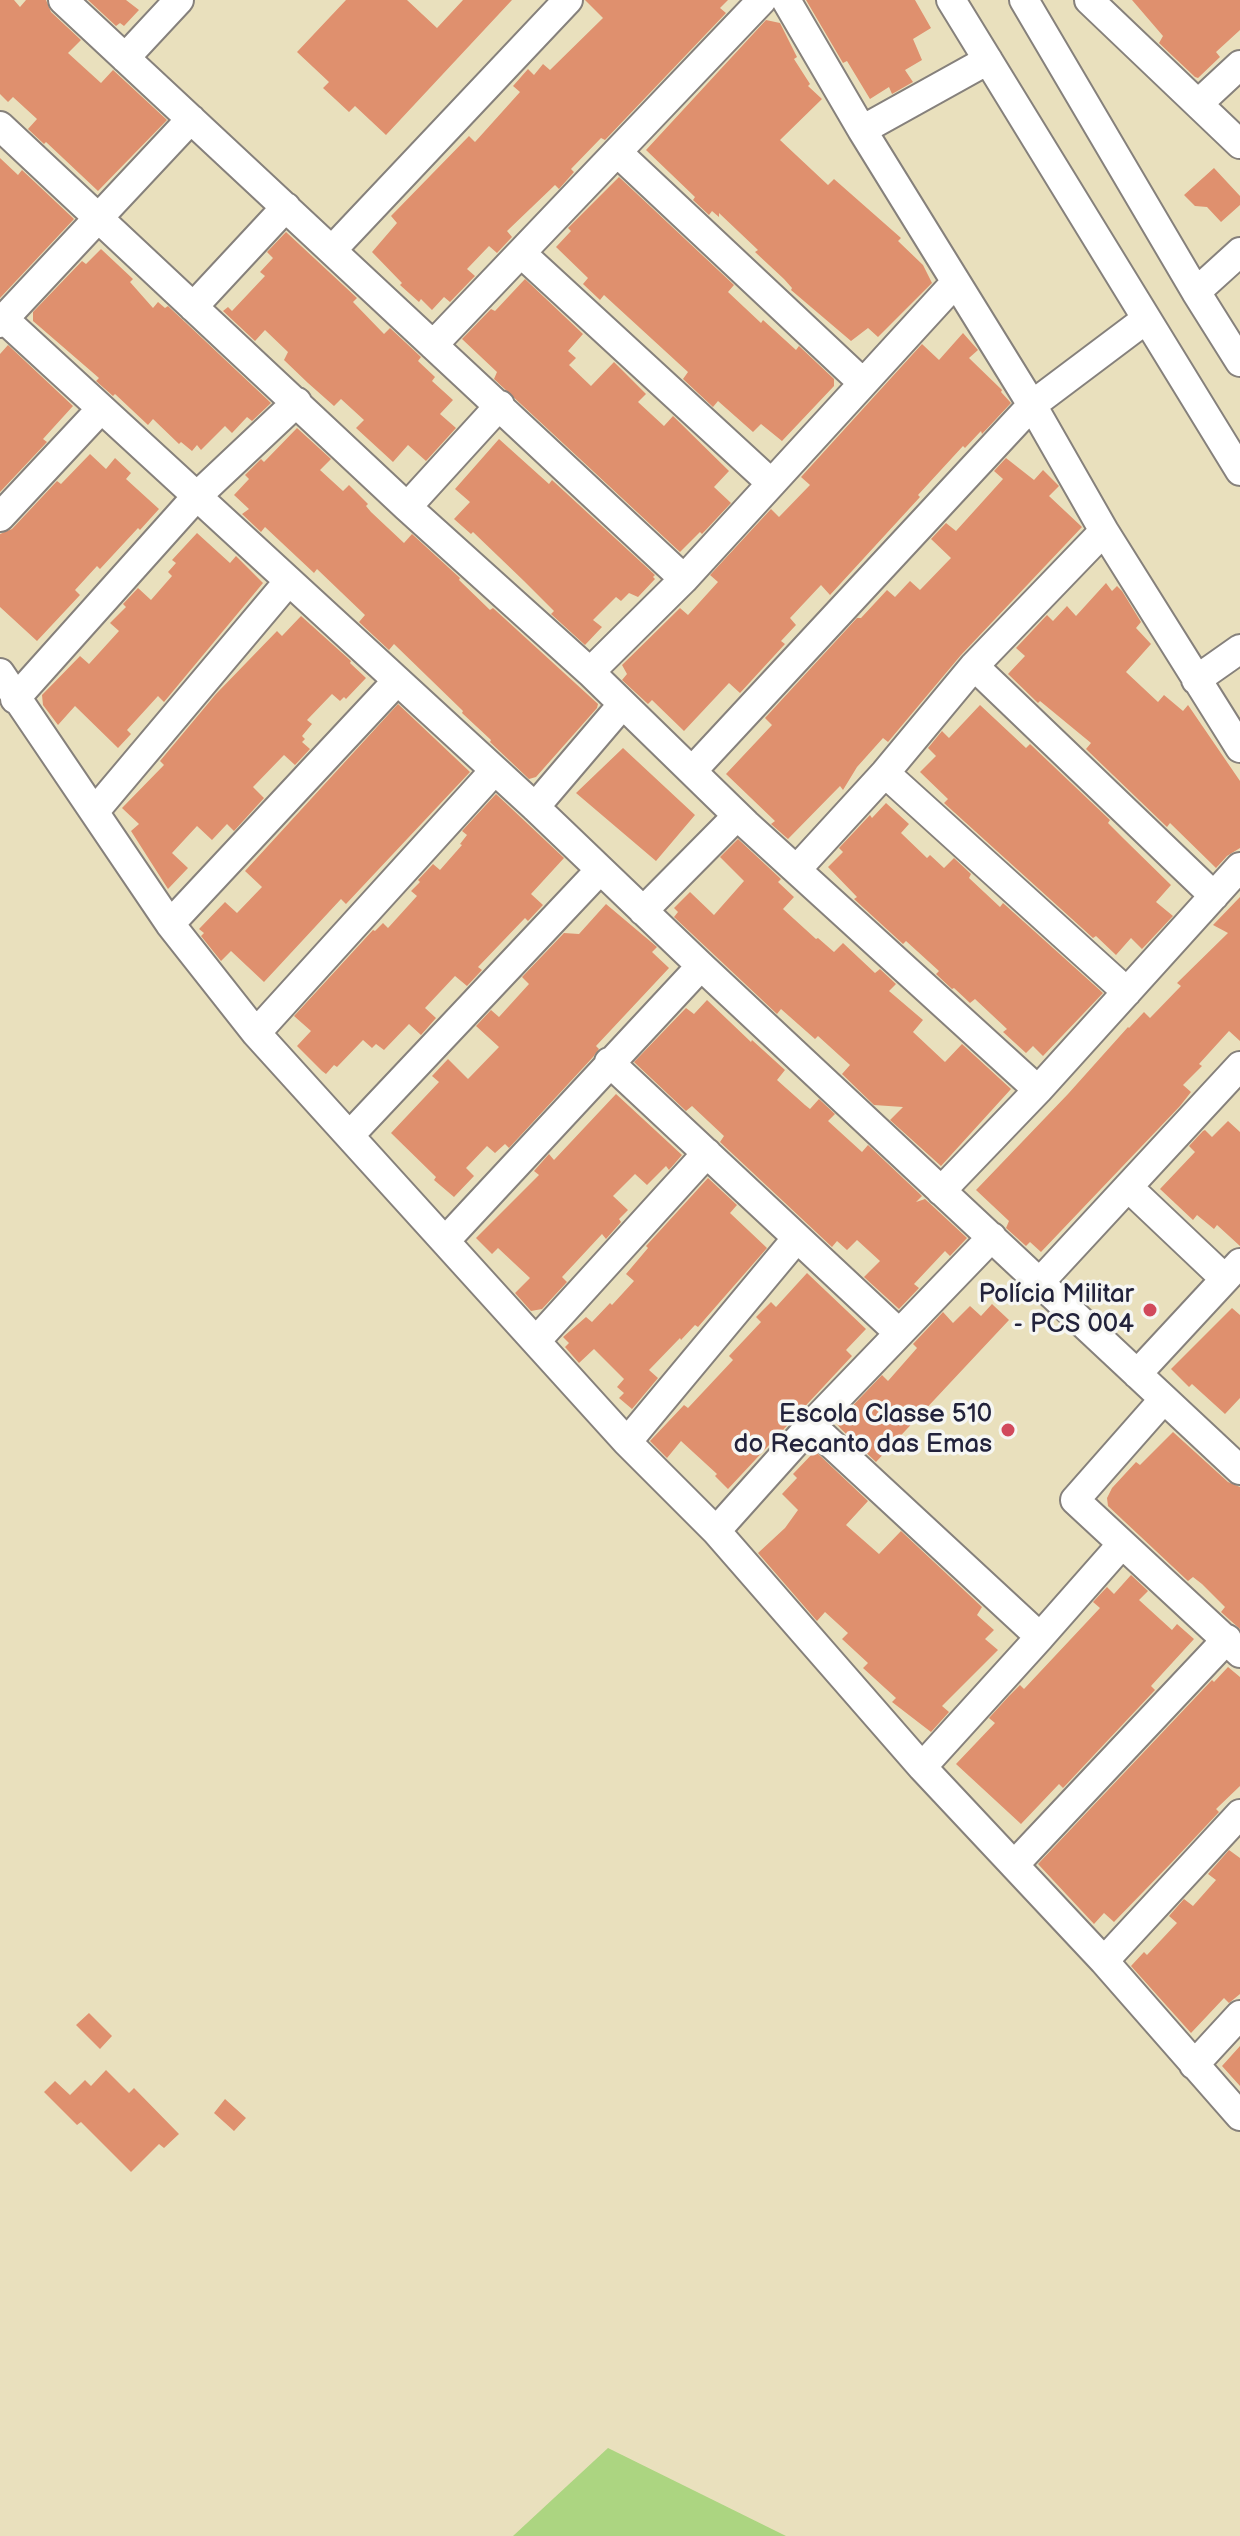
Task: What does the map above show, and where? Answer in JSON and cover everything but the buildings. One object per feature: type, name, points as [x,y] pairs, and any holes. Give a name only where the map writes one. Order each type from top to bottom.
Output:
[{"type":"street","points":[[63,0],[684,579]]},
{"type":"street","points":[[125,58],[179,0]]},
{"type":"street","points":[[433,345],[762,0]]},
{"type":"street","points":[[786,0],[862,130],[1032,405],[1104,531],[1240,748]]},
{"type":"street","points":[[951,0],[1240,471]]},
{"type":"street","points":[[1024,0],[1240,362]]},
{"type":"street","points":[[1089,0],[1240,144]]},
{"type":"street","points":[[332,250],[562,2]]},
{"type":"street","points":[[862,130],[988,60]]},
{"type":"street","points":[[1199,103],[1240,65]]},
{"type":"street","points":[[191,119],[2,321],[535,807],[941,1191],[1239,1466]]},
{"type":"street","points":[[1,129],[407,507],[590,672],[737,816],[1038,1090]]},
{"type":"street","points":[[617,152],[863,383]]},
{"type":"street","points":[[193,307],[286,207]]},
{"type":"street","points":[[1196,292],[1240,252]]},
{"type":"street","points":[[521,253],[771,483]]},
{"type":"street","points":[[590,672],[684,579],[955,283]]},
{"type":"street","points":[[692,771],[1032,405],[1145,320]]},
{"type":"street","points":[[15,699],[196,497],[297,402]]},
{"type":"street","points":[[407,507],[500,405]]},
{"type":"street","points":[[0,517],[101,409]]},
{"type":"street","points":[[797,869],[885,773],[974,666],[1104,531]]},
{"type":"street","points":[[95,811],[288,582]]},
{"type":"street","points":[[1196,680],[1240,649]]},
{"type":"street","points":[[974,666],[1214,896]]},
{"type":"street","points":[[0,673],[170,924],[256,1033],[627,1442],[716,1531],[922,1767],[1104,1961],[1240,2116]]},
{"type":"street","points":[[170,924],[397,681]]},
{"type":"street","points":[[535,807],[622,705]]},
{"type":"street","points":[[256,1033],[494,771]]},
{"type":"street","points":[[885,773],[1127,992]]},
{"type":"street","points":[[643,911],[737,816]]},
{"type":"street","points":[[941,1191],[1038,1090],[1240,867]]},
{"type":"street","points":[[350,1135],[600,870]]},
{"type":"street","points":[[446,1240],[701,966]]},
{"type":"street","points":[[609,1062],[899,1333]]},
{"type":"street","points":[[1040,1282],[1240,1066]]},
{"type":"street","points":[[536,1341],[707,1153]]},
{"type":"street","points":[[1128,1187],[1232,1270],[1137,1374]]},
{"type":"street","points":[[716,1531],[811,1425],[992,1237]]},
{"type":"street","points":[[627,1442],[797,1238]]},
{"type":"street","points":[[1014,1865],[1233,1646],[1075,1500],[1164,1399]]},
{"type":"street","points":[[811,1425],[1040,1637]]},
{"type":"street","points":[[922,1767],[1122,1544]]},
{"type":"street","points":[[1104,1961],[1240,1814]]},
{"type":"street","points":[[1194,2065],[1240,2015]]},
{"type":"green space","points":[[608,2448],[786,2536],[513,2536]]},
{"type":"place","name":"Polícia Militar - PCS 004","points":[[1150,1310]]},
{"type":"place","name":"Escola Classe 510 do Recanto das Emas","points":[[1008,1430]]}]
